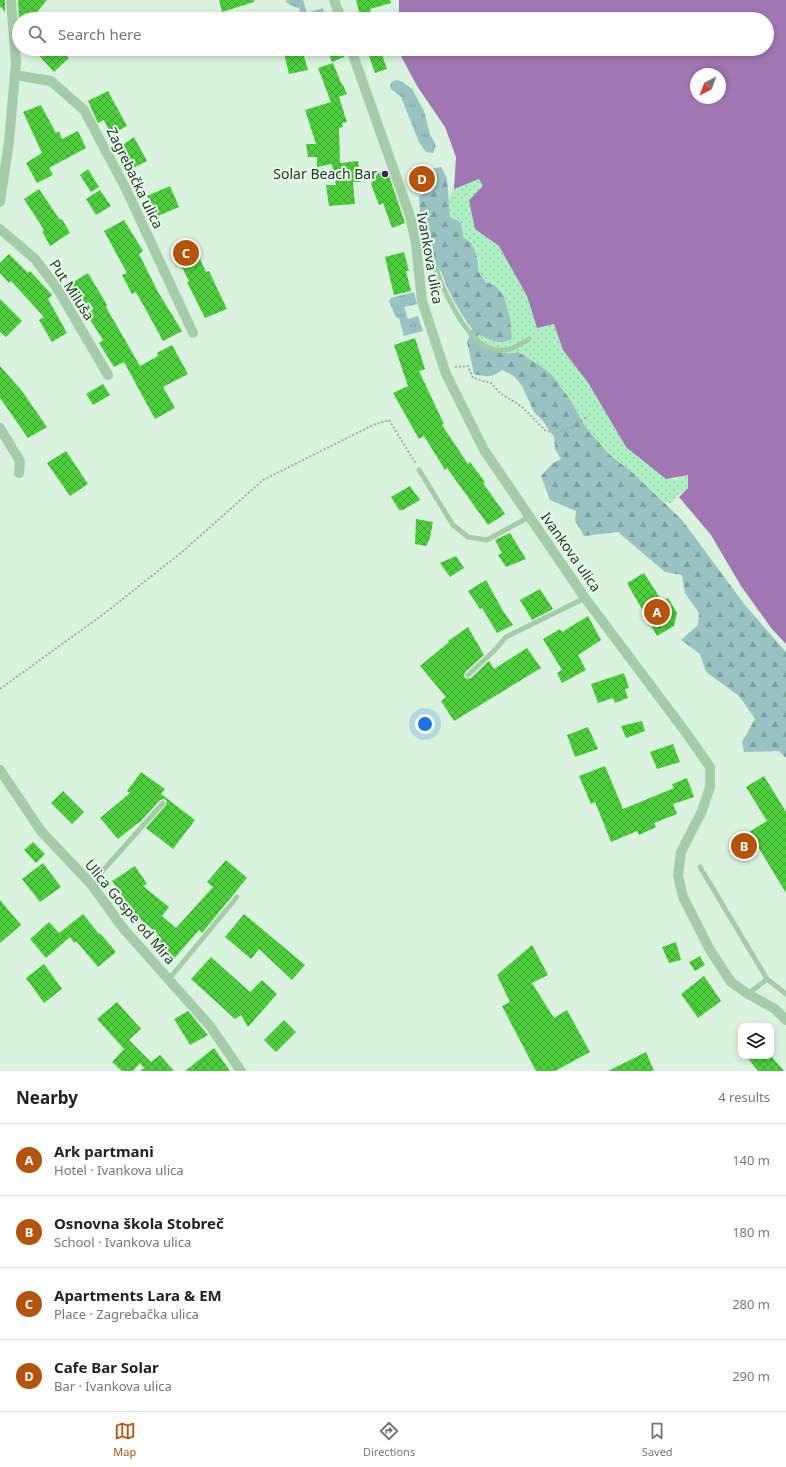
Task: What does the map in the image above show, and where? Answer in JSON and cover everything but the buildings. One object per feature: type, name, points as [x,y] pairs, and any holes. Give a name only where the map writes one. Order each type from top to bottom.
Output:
[{"type":"street","points":[[11,0],[12,12]]},
{"type":"street","points":[[334,0],[338,12]]},
{"type":"street","points":[[0,202],[9,142],[16,56]]},
{"type":"street","name":"Ivankova ulica","points":[[353,56],[410,216],[416,244],[422,301],[444,369],[484,450],[585,598],[710,767],[710,787],[702,811],[682,852],[678,875],[683,897],[710,950],[731,982],[748,994],[775,1009],[786,1020]]},
{"type":"street","name":"Zagrebačka ulica","points":[[15,75],[51,81],[84,110],[126,189],[193,333]]},
{"type":"street","name":"Put Miluša","points":[[0,230],[35,259],[57,288],[108,376]]},
{"type":"street","points":[[0,428],[20,461],[19,473]]},
{"type":"street","name":"Ulica Gospe od Mira","points":[[0,770],[40,831],[91,884],[123,928],[210,1026],[240,1071]]},
{"type":"lane","points":[[416,244],[424,249],[430,258],[457,314],[469,333],[477,340],[491,349],[502,351],[510,349],[529,339]]},
{"type":"lane","points":[[419,470],[453,525],[468,537],[487,540],[529,517]]},
{"type":"lane","points":[[468,675],[495,650],[506,637],[585,598]]},
{"type":"lane","points":[[91,884],[163,803]]},
{"type":"lane","points":[[700,867],[767,979],[786,994]]},
{"type":"lane","points":[[169,979],[237,897]]},
{"type":"lane","points":[[748,994],[767,979]]},
{"type":"path","points":[[444,369],[468,366],[473,378],[491,384],[500,393],[521,406],[546,431],[556,433],[572,426],[588,416]]},
{"type":"path","points":[[0,690],[105,613],[182,552],[263,480],[373,425],[389,420],[419,470]]},
{"type":"green space","points":[[286,0],[303,0],[307,12],[300,12],[299,8],[286,2]]},
{"type":"green space","points":[[323,8],[324,12],[310,12]]},
{"type":"green space","points":[[397,80],[403,82],[412,89],[424,111],[430,134],[436,146],[433,153],[426,152],[419,142],[401,97],[391,89],[390,85],[393,81]]},
{"type":"green space","points":[[441,167],[447,178],[450,217],[461,222],[464,238],[471,242],[476,253],[478,260],[478,271],[486,282],[495,285],[504,296],[511,318],[512,339],[499,342],[478,335],[511,353],[518,352],[551,374],[570,399],[585,426],[608,453],[633,473],[682,520],[745,605],[786,652],[786,758],[779,751],[744,752],[742,742],[755,719],[739,696],[706,672],[700,654],[681,640],[698,625],[699,613],[685,593],[682,575],[665,572],[618,532],[584,536],[575,520],[576,511],[550,500],[541,476],[553,463],[561,459],[555,449],[554,437],[543,421],[534,412],[522,386],[514,376],[502,370],[489,376],[474,374],[467,342],[472,329],[454,301],[441,271],[429,266],[420,214],[419,196],[431,191],[434,184],[431,169]]},
{"type":"green space","points":[[414,292],[417,304],[404,307],[408,319],[418,316],[423,331],[404,336],[399,318],[396,318],[389,301],[391,298]]},
{"type":"sand","points":[[477,177],[484,179],[486,185],[469,198],[477,226],[482,234],[499,243],[528,296],[530,308],[540,326],[546,322],[556,323],[565,352],[665,477],[677,480],[681,475],[689,474],[689,490],[677,495],[672,503],[665,503],[633,473],[608,453],[585,426],[570,399],[551,374],[518,352],[501,352],[476,342],[478,334],[499,342],[512,339],[510,318],[504,296],[495,285],[486,282],[478,271],[479,261],[471,242],[464,238],[461,222],[450,217],[449,207],[453,190]]},
{"type":"shaded area","points":[[399,0],[786,0],[786,644],[772,629],[741,586],[711,535],[679,497],[688,488],[688,475],[666,479],[626,447],[589,384],[563,350],[554,324],[537,328],[527,296],[499,246],[475,229],[469,200],[483,186],[479,179],[454,189],[456,157],[445,127],[417,86],[401,56],[774,56],[774,12],[399,12]]},
{"type":"place","name":"Solar Beach Bar","points":[[385,174]]},
{"type":"place","name":"Cafe Bar Solar","points":[[422,179]]},
{"type":"place","name":"Apartments Lara & EM","points":[[186,253]]},
{"type":"place","name":"Ark partmani","points":[[657,612]]},
{"type":"place","name":"Osnovna škola Stobreč","points":[[744,846]]}]
